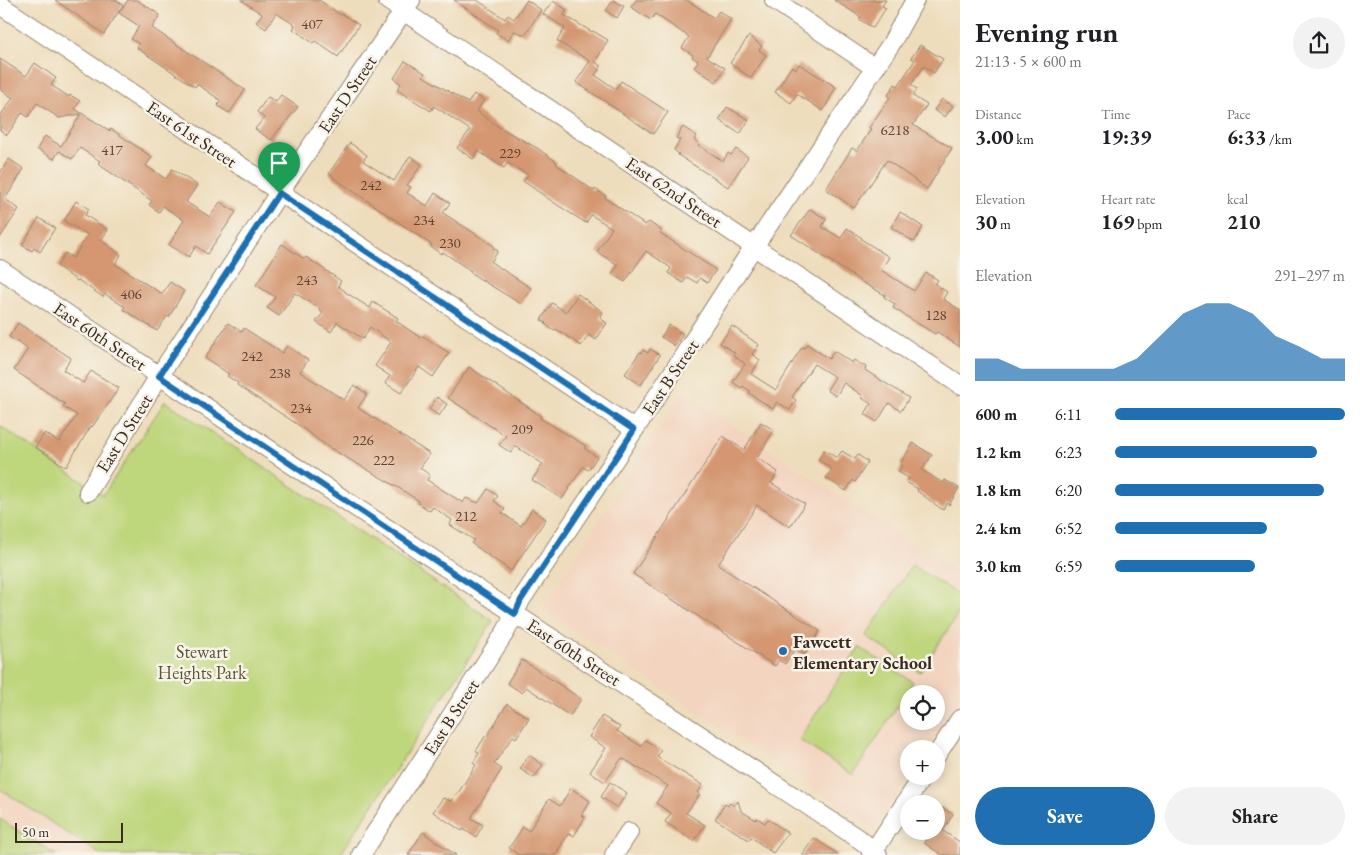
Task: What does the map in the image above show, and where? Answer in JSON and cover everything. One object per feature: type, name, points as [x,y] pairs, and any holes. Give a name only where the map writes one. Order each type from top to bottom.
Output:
[{"type":"street","name":"East 62nd Street","points":[[387,0],[407,6],[754,247],[960,385]]},
{"type":"street","points":[[774,0],[875,68]]},
{"type":"street","name":"East B Street","points":[[361,855],[515,614],[521,600],[754,247],[891,44],[915,0]]},
{"type":"street","name":"East 61st Street","points":[[0,5],[634,430]]},
{"type":"street","name":"East D Street","points":[[88,492],[159,376],[279,193],[407,6]]},
{"type":"street","name":"East 60th Street","points":[[0,269],[515,614],[854,836],[874,854]]},
{"type":"street","points":[[945,742],[960,719]]},
{"type":"street","points":[[874,854],[917,785]]},
{"type":"street","points":[[614,855],[629,832]]},
{"type":"shaded area","name":"Fawcett Elementary School","points":[[682,392],[960,575],[960,699],[945,722],[945,685],[900,685],[900,730],[940,730],[934,740],[900,740],[900,785],[904,785],[875,829],[542,609]]},
{"type":"shaded area","points":[[0,789],[101,855],[0,855]]},
{"type":"green space","name":"Stewart Heights Park","points":[[165,401],[493,621],[340,855],[101,855],[0,789],[0,426],[103,495]]},
{"type":"green space","points":[[912,565],[960,596],[960,611],[920,672],[866,636]]},
{"type":"green space","points":[[859,647],[913,682],[911,685],[900,685],[900,702],[853,775],[799,740]]},
{"type":"green space","points":[[0,819],[56,855],[0,855]]},
{"type":"building","points":[[55,0],[116,0],[123,5],[104,34]]},
{"type":"building","points":[[128,0],[137,0],[160,15],[152,28],[245,90],[229,113],[218,106],[220,100],[197,84],[195,87],[137,48],[139,44],[131,39],[139,26],[119,13]]},
{"type":"building","points":[[241,0],[319,0],[359,25],[338,57],[293,29],[295,25],[276,13],[266,29],[256,22],[262,14]]},
{"type":"building","points":[[454,0],[477,0],[505,19],[508,15],[514,19],[527,0],[541,10],[525,35],[514,31],[508,40],[496,33],[498,30]]},
{"type":"building","points":[[613,0],[624,6],[617,18],[606,11]]},
{"type":"building","points":[[636,0],[687,0],[714,18],[719,11],[731,19],[707,57],[725,68],[716,82],[694,67],[698,61],[692,57],[693,55],[682,48],[689,37],[655,14],[651,20],[631,7]]},
{"type":"building","points":[[834,0],[886,0],[882,6],[886,8],[873,28],[859,19],[861,17]]},
{"type":"building","points":[[553,1],[567,10],[564,15],[608,40],[595,62],[601,66],[595,75],[616,89],[621,81],[668,112],[653,134],[576,82],[590,61],[557,41],[565,28],[543,14]]},
{"type":"building","points":[[749,36],[762,46],[759,50],[766,55],[751,78],[730,63]]},
{"type":"building","points":[[920,45],[943,59],[934,73],[924,66],[911,85],[917,89],[913,96],[927,105],[913,125],[952,148],[927,189],[887,160],[854,208],[826,189],[852,148],[857,151],[871,129],[869,128],[890,97],[888,95],[895,84],[898,86],[915,60],[911,58]]},
{"type":"building","points":[[0,59],[26,76],[35,63],[56,78],[51,85],[69,97],[70,95],[80,101],[75,109],[110,131],[111,129],[152,157],[146,166],[166,179],[172,169],[197,185],[186,202],[210,217],[220,202],[236,212],[207,254],[196,246],[189,257],[169,245],[184,220],[163,206],[159,212],[149,205],[152,201],[101,166],[98,163],[100,161],[80,148],[72,159],[59,151],[54,159],[37,149],[45,136],[61,146],[81,114],[59,118],[37,103],[28,117],[22,113],[7,135],[0,130],[0,116],[13,98],[0,89]]},
{"type":"building","points":[[405,61],[425,73],[423,76],[468,103],[474,94],[484,100],[477,111],[497,126],[537,148],[594,191],[595,189],[606,196],[605,198],[645,225],[649,222],[662,231],[660,233],[716,270],[707,283],[700,278],[697,283],[687,277],[683,283],[668,273],[671,268],[646,251],[625,282],[612,274],[618,265],[597,252],[612,228],[591,215],[586,223],[523,181],[528,175],[508,163],[504,168],[478,151],[473,159],[457,148],[470,130],[434,106],[431,111],[397,90],[401,84],[394,78]]},
{"type":"building","points":[[799,64],[836,87],[823,111],[797,94],[791,103],[775,92],[792,66],[796,69]]},
{"type":"building","points":[[281,95],[298,107],[271,140],[255,129],[264,118],[257,112],[268,97],[276,102]]},
{"type":"building","points":[[942,99],[953,106],[945,117],[934,110]]},
{"type":"building","points":[[727,107],[749,120],[740,134],[719,120]]},
{"type":"building","points":[[683,127],[697,136],[694,140],[699,143],[698,145],[723,161],[728,153],[731,155],[736,149],[748,157],[728,187],[678,155],[674,150],[680,140],[676,138]]},
{"type":"building","points":[[350,143],[367,155],[363,161],[394,181],[410,156],[422,164],[407,185],[411,187],[407,193],[427,206],[435,193],[450,203],[443,213],[494,246],[493,248],[498,251],[491,262],[531,288],[521,304],[480,279],[443,252],[441,254],[431,247],[432,245],[334,178],[329,173]]},
{"type":"building","points":[[9,159],[24,169],[5,199],[19,209],[0,238],[0,173]]},
{"type":"building","points":[[76,201],[89,209],[85,215],[108,230],[101,240],[121,255],[115,264],[162,294],[170,282],[184,291],[169,317],[167,316],[157,331],[123,309],[125,307],[105,294],[103,297],[57,266],[65,253],[73,258],[88,235],[64,221]]},
{"type":"building","points":[[810,209],[826,219],[822,227],[841,238],[847,228],[889,257],[881,270],[914,291],[926,273],[938,280],[935,284],[947,292],[943,299],[960,310],[960,347],[893,308],[895,304],[884,297],[885,295],[791,235]]},
{"type":"building","points":[[900,212],[923,227],[914,242],[891,227]]},
{"type":"building","points":[[39,218],[55,228],[40,252],[34,248],[32,251],[22,245]]},
{"type":"building","points":[[282,244],[304,259],[306,257],[341,281],[338,286],[345,292],[370,308],[373,302],[398,318],[396,321],[421,338],[423,336],[449,353],[433,377],[419,367],[401,393],[385,383],[390,376],[375,366],[391,342],[370,327],[363,339],[337,322],[331,332],[316,322],[323,313],[320,309],[295,293],[279,316],[267,308],[275,297],[256,285]]},
{"type":"building","points":[[578,294],[603,312],[600,318],[607,323],[596,340],[589,335],[581,346],[561,332],[555,329],[554,331],[541,320],[552,303],[566,312]]},
{"type":"building","points":[[18,323],[71,358],[63,370],[83,383],[91,371],[119,388],[91,426],[66,467],[35,447],[45,433],[59,442],[77,415],[63,407],[65,404],[14,370],[28,349],[9,337]]},
{"type":"building","points":[[228,323],[242,332],[244,328],[282,353],[287,346],[308,360],[300,372],[344,400],[354,385],[367,394],[358,408],[430,454],[420,468],[430,475],[427,480],[463,503],[466,498],[478,503],[488,489],[498,496],[494,501],[505,509],[502,513],[521,526],[532,509],[546,519],[511,571],[471,543],[474,540],[450,525],[452,520],[433,507],[430,511],[399,488],[328,447],[297,424],[237,385],[238,383],[227,376],[229,374],[205,358]]},
{"type":"building","points":[[669,325],[683,334],[675,346],[661,337]]},
{"type":"building","points":[[732,326],[759,345],[752,354],[760,360],[751,374],[776,390],[802,347],[804,348],[807,344],[829,359],[834,351],[852,363],[854,360],[866,367],[865,370],[909,398],[901,411],[889,403],[877,422],[865,414],[871,404],[844,383],[836,396],[827,390],[835,377],[814,364],[792,397],[796,400],[790,410],[777,402],[773,409],[749,393],[750,391],[743,386],[741,388],[733,382],[745,364],[733,355],[735,353],[720,343]]},
{"type":"building","points":[[650,349],[660,355],[641,385],[625,374],[640,352],[643,350],[648,353]]},
{"type":"building","points":[[469,367],[541,416],[540,418],[586,446],[584,448],[597,457],[588,470],[583,467],[562,499],[532,480],[543,464],[515,446],[511,453],[499,445],[506,436],[448,398]]},
{"type":"building","points":[[437,397],[447,404],[439,416],[429,409]]},
{"type":"building","points":[[761,422],[774,430],[757,458],[778,472],[771,483],[805,504],[790,527],[757,505],[718,565],[820,631],[805,655],[795,649],[785,664],[779,660],[775,666],[633,574],[723,436],[744,450]]},
{"type":"building","points":[[913,443],[932,455],[922,470],[943,483],[945,480],[959,488],[949,505],[947,503],[943,510],[917,491],[918,489],[906,482],[909,478],[898,472],[902,466],[900,464]]},
{"type":"building","points":[[824,450],[837,458],[842,451],[855,459],[858,455],[868,462],[855,482],[853,480],[846,491],[826,478],[832,469],[818,460]]},
{"type":"building","points":[[522,660],[581,699],[570,716],[526,687],[522,693],[507,683]]},
{"type":"building","points":[[507,704],[529,718],[516,738],[513,736],[494,764],[502,769],[471,818],[483,825],[476,837],[463,829],[462,831],[433,812],[443,798],[451,801],[458,793],[476,765],[473,763],[479,753],[476,751]]},
{"type":"building","points":[[602,716],[620,727],[617,731],[641,746],[645,740],[661,750],[657,757],[703,785],[698,792],[700,794],[686,813],[705,825],[694,841],[665,822],[671,813],[656,803],[668,786],[622,758],[605,782],[590,772],[606,748],[589,737]]},
{"type":"building","points":[[529,755],[543,765],[534,778],[520,769]]},
{"type":"building","points":[[610,782],[627,793],[617,808],[601,797]]},
{"type":"building","points":[[571,788],[590,801],[581,815],[585,817],[574,836],[569,833],[555,855],[519,855],[509,848],[523,827],[529,831],[549,799],[560,806]]},
{"type":"building","points":[[738,801],[741,811],[765,823],[768,819],[788,833],[773,853],[751,837],[749,840],[715,819],[725,804],[728,806],[730,803],[734,806]]},
{"type":"building","points":[[945,809],[953,814],[945,828]]},
{"type":"building","points":[[423,832],[435,841],[456,855],[408,855]]},
{"type":"building","points":[[945,832],[960,842],[960,855],[942,855],[924,843],[926,840],[945,840]]},
{"type":"building","points":[[814,838],[839,855],[802,855]]},
{"type":"place","name":"Fawcett Elementary School","points":[[783,651]]},
{"type":"route","points":[[279,193],[634,430],[521,600],[515,614],[159,376],[279,193]]}]
